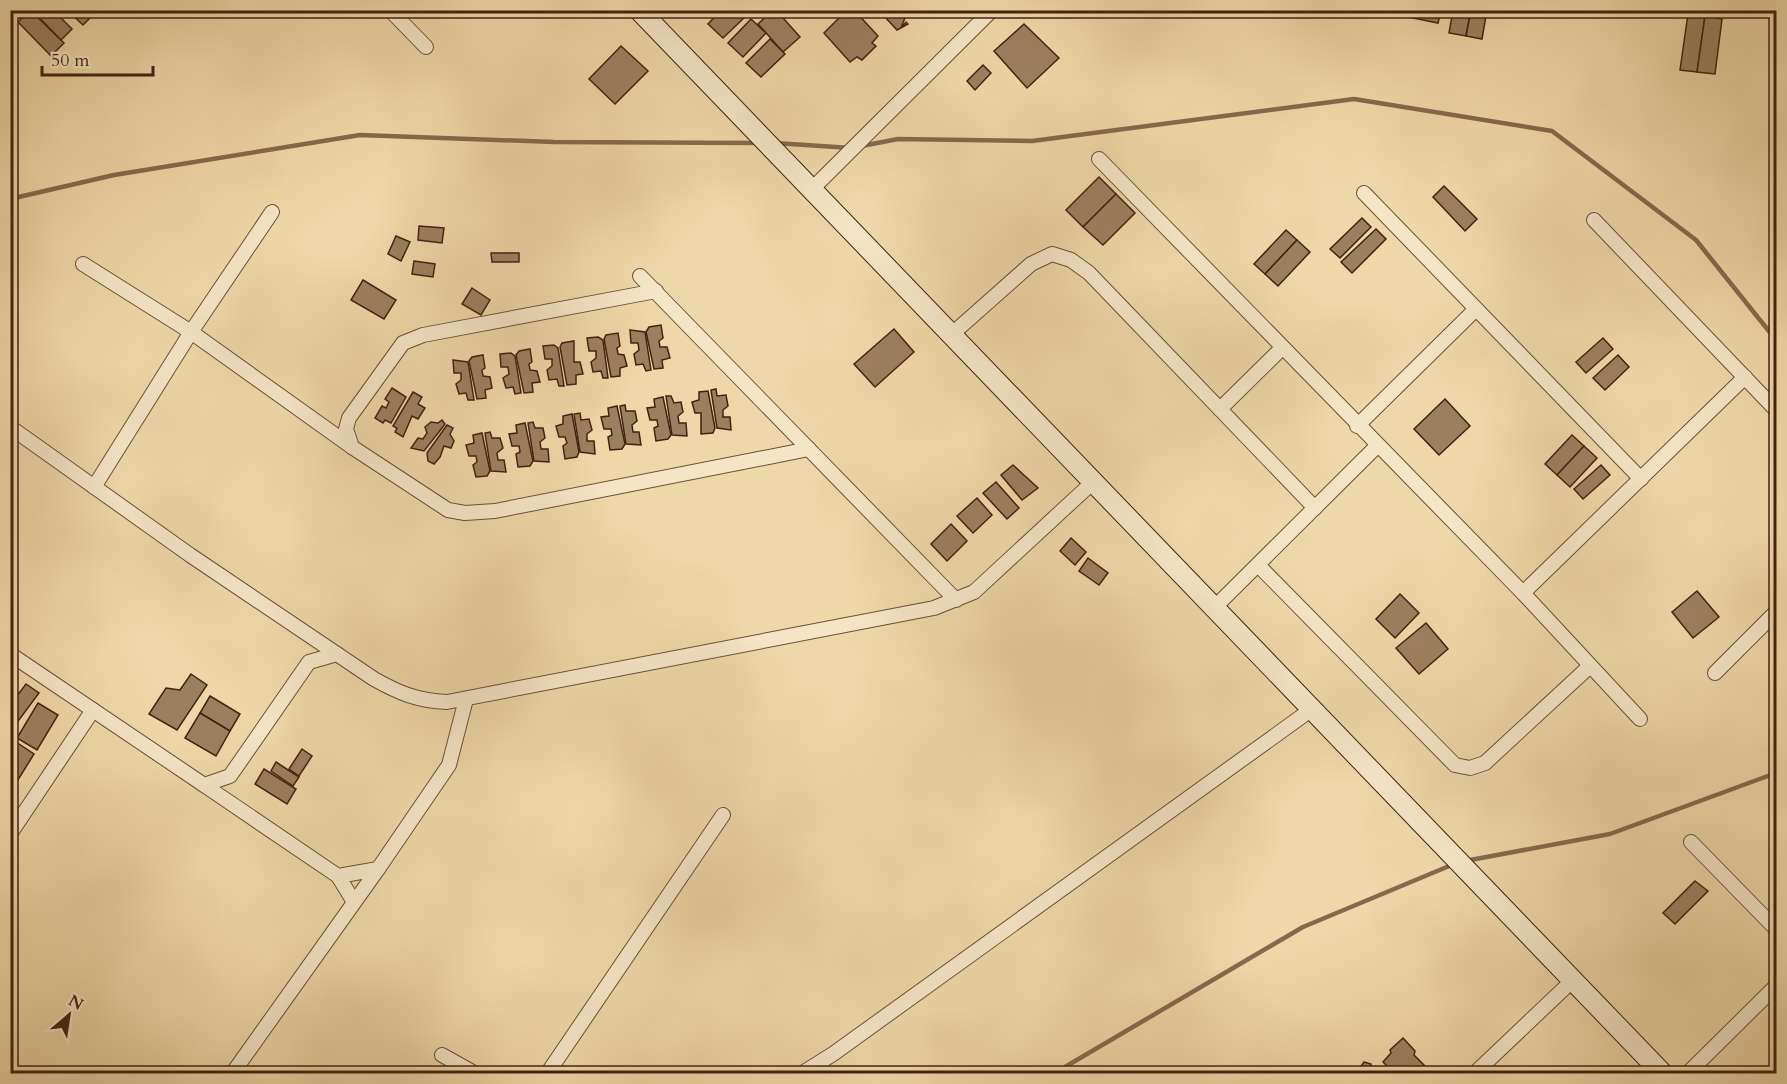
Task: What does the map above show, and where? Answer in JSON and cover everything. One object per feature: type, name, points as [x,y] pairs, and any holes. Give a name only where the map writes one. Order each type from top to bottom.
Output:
[{"type":"street","points":[[390,10],[426,47]]},
{"type":"street","points":[[639,10],[1663,1074]]},
{"type":"street","points":[[811,190],[992,10]]},
{"type":"street","points":[[1099,159],[1377,447],[1523,593],[1640,719]]},
{"type":"street","points":[[1364,193],[1641,478]]},
{"type":"street","points":[[94,487],[191,332],[272,212]]},
{"type":"street","points":[[1594,220],[1776,410]]},
{"type":"street","points":[[951,335],[1031,264],[1052,254],[1071,260],[1089,273],[1315,508]]},
{"type":"street","points":[[83,264],[191,332],[352,447],[448,510],[465,513],[495,511],[809,449]]},
{"type":"street","points":[[640,276],[956,600]]},
{"type":"street","points":[[352,447],[346,429],[349,418],[403,343],[423,335],[656,291]]},
{"type":"street","points":[[1357,426],[1476,309]]},
{"type":"street","points":[[1220,409],[1282,348]]},
{"type":"street","points":[[1523,593],[1745,377]]},
{"type":"street","points":[[10,427],[336,654],[402,695],[422,701],[447,702],[466,699],[934,608],[974,592],[1093,482]]},
{"type":"street","points":[[1214,608],[1377,447]]},
{"type":"street","points":[[1258,565],[1455,765],[1470,768],[1485,763],[1590,666]]},
{"type":"street","points":[[1715,673],[1776,612]]},
{"type":"street","points":[[227,800],[230,776],[309,662],[336,654]]},
{"type":"street","points":[[12,657],[338,876],[354,902]]},
{"type":"street","points":[[232,1074],[449,765],[466,699]]},
{"type":"street","points":[[801,1074],[833,1054],[1311,709]]},
{"type":"street","points":[[10,834],[93,710]]},
{"type":"street","points":[[204,785],[230,776]]},
{"type":"street","points":[[547,1074],[723,815]]},
{"type":"street","points":[[1691,842],[1776,929]]},
{"type":"street","points":[[338,876],[378,869]]},
{"type":"street","points":[[1474,1074],[1573,980]]},
{"type":"street","points":[[1687,1074],[1776,986]]},
{"type":"street","points":[[442,1055],[476,1074]]},
{"type":"building","points":[[30,10],[64,43],[51,56],[18,22]]},
{"type":"building","points":[[32,10],[53,10],[72,29],[61,40]]},
{"type":"building","points":[[67,10],[98,10],[83,25]]},
{"type":"building","points":[[721,10],[742,10],[747,15],[723,38],[708,24]]},
{"type":"building","points":[[773,10],[776,10],[800,37],[783,52],[758,24]]},
{"type":"building","points":[[847,10],[854,10],[878,36],[872,43],[876,46],[862,60],[857,57],[850,62],[824,33]]},
{"type":"building","points":[[873,10],[908,10],[901,28],[897,30],[884,16],[879,16]]},
{"type":"building","points":[[1404,10],[1441,10],[1438,23],[1403,16]]},
{"type":"building","points":[[1453,10],[1471,10],[1466,36],[1449,33]]},
{"type":"building","points":[[1471,10],[1487,10],[1482,39],[1466,36]]},
{"type":"building","points":[[1688,14],[1705,16],[1697,72],[1680,70]]},
{"type":"building","points":[[1705,16],[1722,19],[1715,74],[1697,72]]},
{"type":"building","points":[[751,19],[766,33],[743,57],[728,43]]},
{"type":"building","points":[[1024,24],[1059,58],[1027,88],[994,51]]},
{"type":"building","points":[[770,39],[785,54],[761,77],[746,63]]},
{"type":"building","points":[[621,46],[648,71],[615,104],[589,79]]},
{"type":"building","points":[[983,65],[991,73],[975,90],[967,81]]},
{"type":"building","points":[[1099,177],[1116,194],[1083,227],[1066,210]]},
{"type":"building","points":[[1444,186],[1477,219],[1465,231],[1433,197]]},
{"type":"building","points":[[1116,194],[1135,213],[1103,245],[1083,227]]},
{"type":"building","points":[[1362,218],[1371,227],[1340,258],[1330,249]]},
{"type":"building","points":[[419,226],[444,228],[442,243],[418,240]]},
{"type":"building","points":[[1376,229],[1386,239],[1352,273],[1341,262]]},
{"type":"building","points":[[1286,230],[1297,240],[1265,274],[1254,264]]},
{"type":"building","points":[[396,236],[410,242],[401,261],[388,254]]},
{"type":"building","points":[[1297,240],[1310,252],[1278,286],[1265,274]]},
{"type":"building","points":[[491,253],[519,253],[519,262],[492,262]]},
{"type":"building","points":[[414,261],[435,264],[433,277],[412,274]]},
{"type":"building","points":[[363,280],[396,300],[384,319],[351,300]]},
{"type":"building","points":[[472,288],[490,300],[481,315],[462,304]]},
{"type":"building","points":[[661,325],[663,338],[659,341],[660,347],[667,347],[670,358],[662,360],[663,368],[654,369],[646,332],[649,327]]},
{"type":"building","points":[[894,329],[914,352],[875,387],[854,364]]},
{"type":"building","points":[[630,330],[645,332],[651,370],[646,371],[643,364],[636,365],[634,354],[639,350],[638,343],[631,343]]},
{"type":"building","points":[[618,333],[620,346],[617,348],[618,354],[624,355],[627,366],[620,368],[620,376],[611,377],[604,339],[606,335]]},
{"type":"building","points":[[598,337],[603,340],[608,378],[603,378],[601,371],[593,372],[591,362],[596,358],[596,351],[589,351],[587,338]]},
{"type":"building","points":[[1603,338],[1613,349],[1586,373],[1576,362]]},
{"type":"building","points":[[574,341],[574,362],[580,362],[583,374],[576,375],[576,384],[567,385],[560,347],[562,343]]},
{"type":"building","points":[[554,345],[558,348],[564,386],[559,386],[557,379],[549,380],[547,370],[552,366],[552,359],[545,359],[543,346]]},
{"type":"building","points":[[530,349],[532,362],[529,364],[530,370],[537,371],[540,382],[532,383],[533,392],[524,393],[516,355],[519,351]]},
{"type":"building","points":[[511,353],[515,356],[521,393],[515,394],[513,387],[506,388],[503,378],[509,374],[508,367],[501,367],[500,354]]},
{"type":"building","points":[[483,355],[485,368],[482,370],[483,376],[490,377],[492,388],[485,390],[486,398],[477,399],[469,361],[472,357]]},
{"type":"building","points":[[1618,355],[1629,367],[1605,390],[1593,378]]},
{"type":"building","points":[[453,360],[468,362],[474,400],[468,400],[466,393],[459,394],[456,384],[461,380],[461,373],[454,373]]},
{"type":"building","points":[[392,388],[406,397],[391,423],[385,420],[383,423],[375,418],[382,406],[386,408],[389,402],[385,399]]},
{"type":"building","points":[[716,389],[717,396],[726,395],[728,406],[723,410],[723,417],[730,417],[731,430],[717,428],[711,390]]},
{"type":"building","points":[[708,391],[715,428],[713,433],[701,434],[701,413],[695,413],[692,402],[699,400],[699,392]]},
{"type":"building","points":[[413,392],[422,397],[418,404],[425,408],[418,419],[412,416],[403,437],[395,432],[397,428],[393,426]]},
{"type":"building","points":[[666,396],[671,396],[674,403],[681,402],[683,412],[678,416],[679,423],[686,423],[687,436],[672,435]]},
{"type":"building","points":[[663,397],[671,435],[668,439],[656,441],[654,428],[658,426],[657,420],[650,420],[647,408],[655,407],[654,399]]},
{"type":"building","points":[[1445,399],[1470,426],[1439,455],[1414,429]]},
{"type":"building","points":[[625,405],[626,411],[635,411],[637,421],[632,425],[633,432],[639,432],[641,445],[626,444],[620,406]]},
{"type":"building","points":[[617,406],[625,444],[622,449],[610,450],[608,437],[612,435],[611,429],[604,429],[601,417],[609,416],[608,408]]},
{"type":"building","points":[[580,413],[581,420],[589,419],[592,430],[587,434],[587,441],[594,441],[595,454],[580,452],[574,414]]},
{"type":"building","points":[[572,414],[579,452],[577,457],[565,459],[563,446],[567,443],[565,437],[559,437],[556,426],[563,424],[563,416]]},
{"type":"building","points":[[442,420],[445,424],[424,451],[411,448],[418,438],[423,439],[427,433],[425,427],[431,422],[438,423]]},
{"type":"building","points":[[533,422],[535,428],[543,428],[545,438],[540,442],[541,449],[548,449],[549,462],[534,461],[528,423]]},
{"type":"building","points":[[525,423],[533,461],[530,466],[518,467],[516,454],[520,452],[519,446],[512,446],[509,434],[517,433],[516,425]]},
{"type":"building","points":[[447,425],[453,428],[450,434],[454,441],[451,448],[444,446],[440,457],[434,464],[428,461],[427,453]]},
{"type":"building","points":[[490,432],[492,438],[500,438],[503,448],[497,453],[498,460],[504,460],[506,472],[491,471],[485,433]]},
{"type":"building","points":[[482,433],[490,471],[487,476],[476,477],[473,465],[477,462],[476,456],[469,456],[466,445],[474,443],[473,435]]},
{"type":"building","points":[[1572,435],[1584,446],[1557,475],[1545,464]]},
{"type":"building","points":[[1584,446],[1597,458],[1570,487],[1557,475]]},
{"type":"building","points":[[1013,465],[1038,488],[1022,500],[1001,475]]},
{"type":"building","points":[[1601,465],[1610,475],[1583,499],[1574,489]]},
{"type":"building","points":[[996,482],[1019,508],[1007,519],[983,493]]},
{"type":"building","points":[[977,498],[992,515],[973,533],[957,516]]},
{"type":"building","points":[[951,524],[967,541],[947,561],[931,544]]},
{"type":"building","points":[[1071,538],[1086,552],[1075,565],[1060,551]]},
{"type":"building","points":[[1088,558],[1108,573],[1099,585],[1079,571]]},
{"type":"building","points":[[1697,591],[1719,617],[1693,638],[1672,612]]},
{"type":"building","points":[[1400,594],[1419,613],[1395,638],[1376,619]]},
{"type":"building","points":[[1426,623],[1448,649],[1419,674],[1396,648]]},
{"type":"building","points":[[191,674],[207,685],[177,730],[149,714],[166,688],[180,690]]},
{"type":"building","points":[[26,684],[39,693],[16,724],[10,719],[10,705]]},
{"type":"building","points":[[210,696],[240,714],[230,731],[200,713]]},
{"type":"building","points":[[38,703],[58,715],[37,750],[17,738]]},
{"type":"building","points":[[200,713],[230,731],[216,756],[185,738]]},
{"type":"building","points":[[10,738],[34,754],[16,783],[10,780]]},
{"type":"building","points":[[302,749],[312,756],[299,776],[289,769]]},
{"type":"building","points":[[276,762],[299,777],[293,786],[271,771]]},
{"type":"building","points":[[264,769],[296,789],[287,804],[255,784]]},
{"type":"building","points":[[1695,881],[1708,891],[1675,924],[1663,913]]},
{"type":"building","points":[[1403,1038],[1415,1051],[1414,1055],[1427,1068],[1422,1074],[1395,1074],[1383,1062],[1391,1053],[1390,1050]]},
{"type":"building","points":[[1364,1062],[1371,1064],[1374,1074],[1355,1074]]},
{"type":"waterway","points":[[862,146],[898,139],[1032,141],[1354,99],[1552,131],[1696,240],[1776,340]]},
{"type":"waterway","points":[[10,199],[114,175],[360,135],[554,142],[758,143]]},
{"type":"waterway","points":[[775,143],[851,148]]},
{"type":"waterway","points":[[1465,861],[1610,834],[1776,773]]},
{"type":"waterway","points":[[1053,1074],[1303,927],[1454,864]]}]
